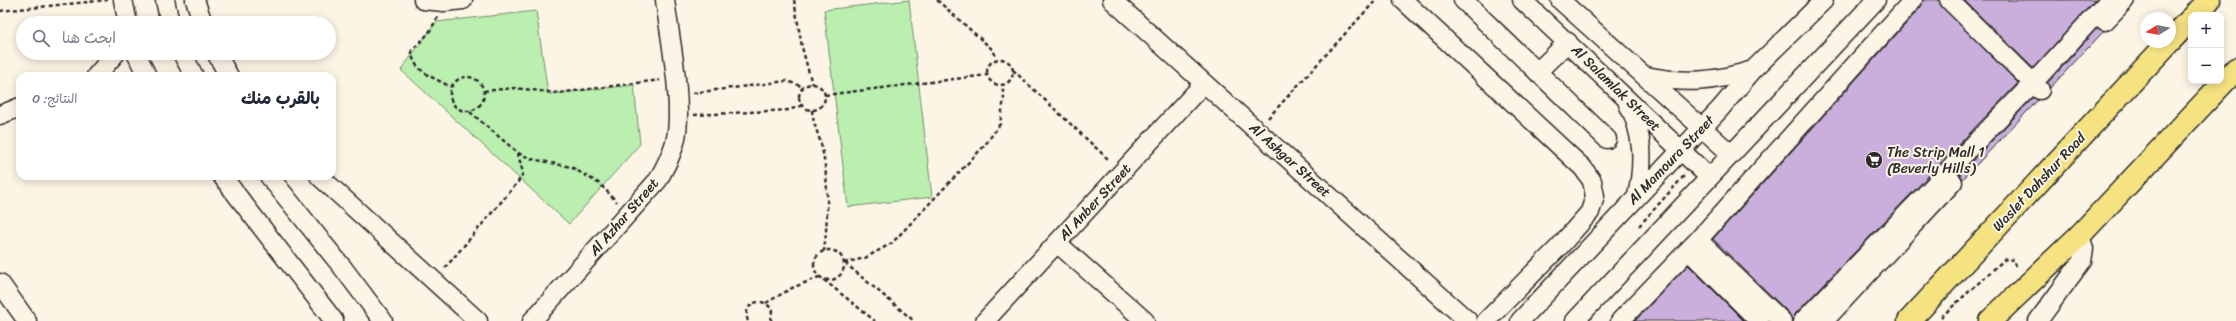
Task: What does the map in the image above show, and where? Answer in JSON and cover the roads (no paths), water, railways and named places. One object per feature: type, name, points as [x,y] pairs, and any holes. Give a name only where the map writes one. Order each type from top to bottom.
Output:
[{"type":"main road","points":[[2198,12],[2209,0]]},
{"type":"main road","name":"Waslet Dahshur Road","points":[[2176,35],[2188,22]]},
{"type":"main road","name":"Waslet Dahshur Road","points":[[1909,321],[2164,48]]},
{"type":"main road","points":[[1990,321],[2080,235],[2236,69]]},
{"type":"street","points":[[123,0],[126,16]]},
{"type":"street","points":[[165,0],[168,16]]},
{"type":"street","points":[[195,0],[201,16]]},
{"type":"street","points":[[423,0],[444,2],[463,0]]},
{"type":"street","name":"Al Azhar Street","points":[[532,321],[658,180],[666,167],[676,138],[678,116],[665,0]]},
{"type":"street","name":"Al Ashgar Street","points":[[1112,0],[1468,321]]},
{"type":"street","points":[[1403,0],[1583,168],[1592,181],[1595,196],[1590,212],[1560,246],[1486,321]]},
{"type":"street","points":[[1463,0],[1607,139]]},
{"type":"street","name":"Al Salamlak Street","points":[[1522,0],[1709,177]]},
{"type":"street","name":"Al Salamlak Street","points":[[1560,0],[1731,154]]},
{"type":"street","name":"Al Mamoura Street","points":[[1520,321],[1702,128],[1753,70],[1824,0]]},
{"type":"street","points":[[1575,321],[1876,0]]},
{"type":"street","points":[[1620,321],[1693,245],[1913,0]]},
{"type":"street","points":[[1949,0],[2036,86]]},
{"type":"street","points":[[1824,321],[2036,86],[2109,0]]},
{"type":"street","points":[[1803,321],[2036,86],[2124,0]]},
{"type":"street","points":[[1537,72],[1568,42]]},
{"type":"street","points":[[99,72],[110,60]]},
{"type":"street","points":[[139,60],[145,72]]},
{"type":"street","points":[[186,60],[192,72]]},
{"type":"street","points":[[220,60],[227,72]]},
{"type":"street","points":[[1630,62],[1618,90],[1634,114],[1640,133],[1643,154],[1642,175],[1637,196]]},
{"type":"street","points":[[1645,75],[1672,81],[1699,82],[1726,78],[1753,70]]},
{"type":"street","name":"Al Anber Street","points":[[984,321],[1204,83]]},
{"type":"street","points":[[1,112],[16,108]]},
{"type":"street","points":[[225,180],[272,238],[334,321]]},
{"type":"street","points":[[272,180],[343,268],[383,321]]},
{"type":"street","points":[[323,180],[478,321]]},
{"type":"street","points":[[2038,321],[2082,261],[2084,249],[2080,235]]},
{"type":"street","points":[[1057,243],[1145,321]]},
{"type":"street","points":[[1693,245],[1759,321]]},
{"type":"street","points":[[1693,245],[1782,321]]},
{"type":"street","points":[[1560,246],[1575,261]]},
{"type":"street","points":[[0,284],[27,321]]},
{"type":"place","name":"The Strip Mall 1 (Beverly Hills)","points":[[1874,160]]}]
